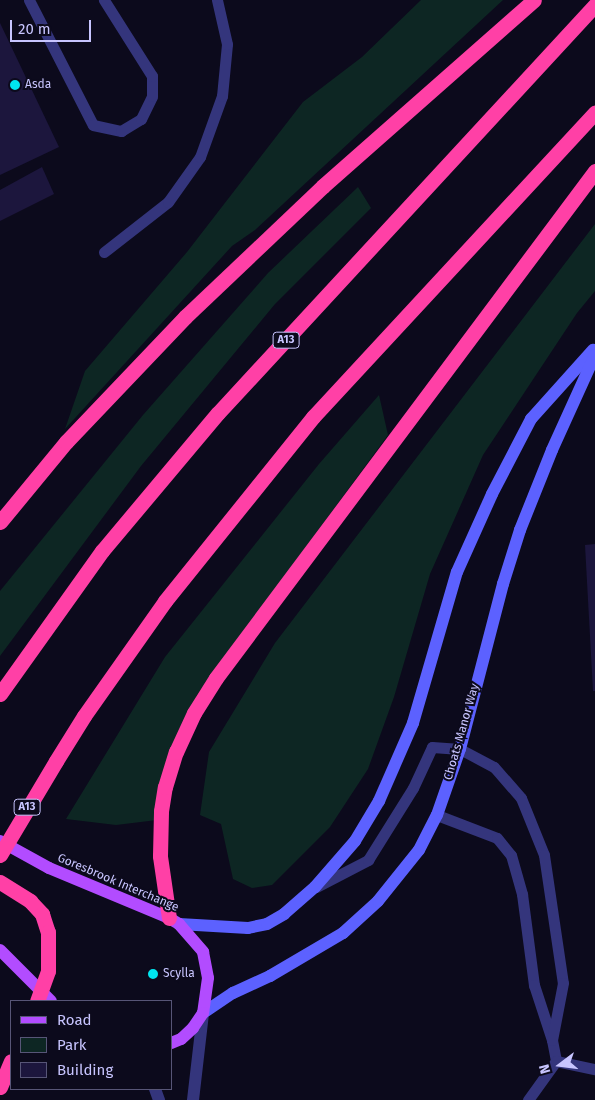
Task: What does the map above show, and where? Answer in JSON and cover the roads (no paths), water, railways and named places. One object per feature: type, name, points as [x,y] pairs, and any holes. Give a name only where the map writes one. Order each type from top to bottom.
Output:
[{"type":"highway","points":[[0,522],[66,442],[185,317],[323,186],[534,0]]},
{"type":"highway","name":"A13","points":[[0,694],[102,551],[218,412],[595,5]]},
{"type":"highway","name":"A13","points":[[0,855],[84,716],[165,601],[313,417],[595,113]]},
{"type":"highway","points":[[174,921],[160,856],[161,811],[165,787],[176,752],[194,713],[222,671],[595,171]]},
{"type":"highway","points":[[0,882],[30,900],[42,914],[48,932],[49,951],[44,998]]},
{"type":"highway","points":[[0,1086],[10,1063]]},
{"type":"main road","name":"Goresbrook Interchange","points":[[0,841],[49,868],[174,921],[203,952],[208,978],[203,1013],[193,1028],[181,1039],[172,1044]]},
{"type":"main road","points":[[0,950],[44,998]]},
{"type":"street","points":[[174,921],[248,928],[267,924],[284,914],[315,887],[355,841],[379,801],[413,723],[457,572],[492,494],[531,418],[595,348]]},
{"type":"street","name":"Choats Manor Way","points":[[203,1013],[233,993],[270,976],[342,933],[378,901],[419,850],[437,815],[460,749],[503,584],[520,530],[552,450],[595,355]]},
{"type":"street","points":[[193,1100],[203,1013]]},
{"type":"lane","points":[[29,0],[93,125],[121,131],[141,119],[152,96],[152,76],[104,0]]},
{"type":"lane","points":[[104,252],[168,202],[200,157],[222,96],[227,44],[217,0]]},
{"type":"lane","points":[[315,887],[368,860],[413,788],[432,746],[460,749],[494,767],[521,798],[544,855],[563,983],[552,1040]]},
{"type":"lane","points":[[437,815],[497,838],[511,854],[522,894],[534,984],[552,1040],[556,1061],[528,1100]]},
{"type":"lane","points":[[556,1061],[595,1069]]},
{"type":"place","name":"Asda","points":[[15,85]]},
{"type":"place","name":"Scylla","points":[[153,974]]}]
